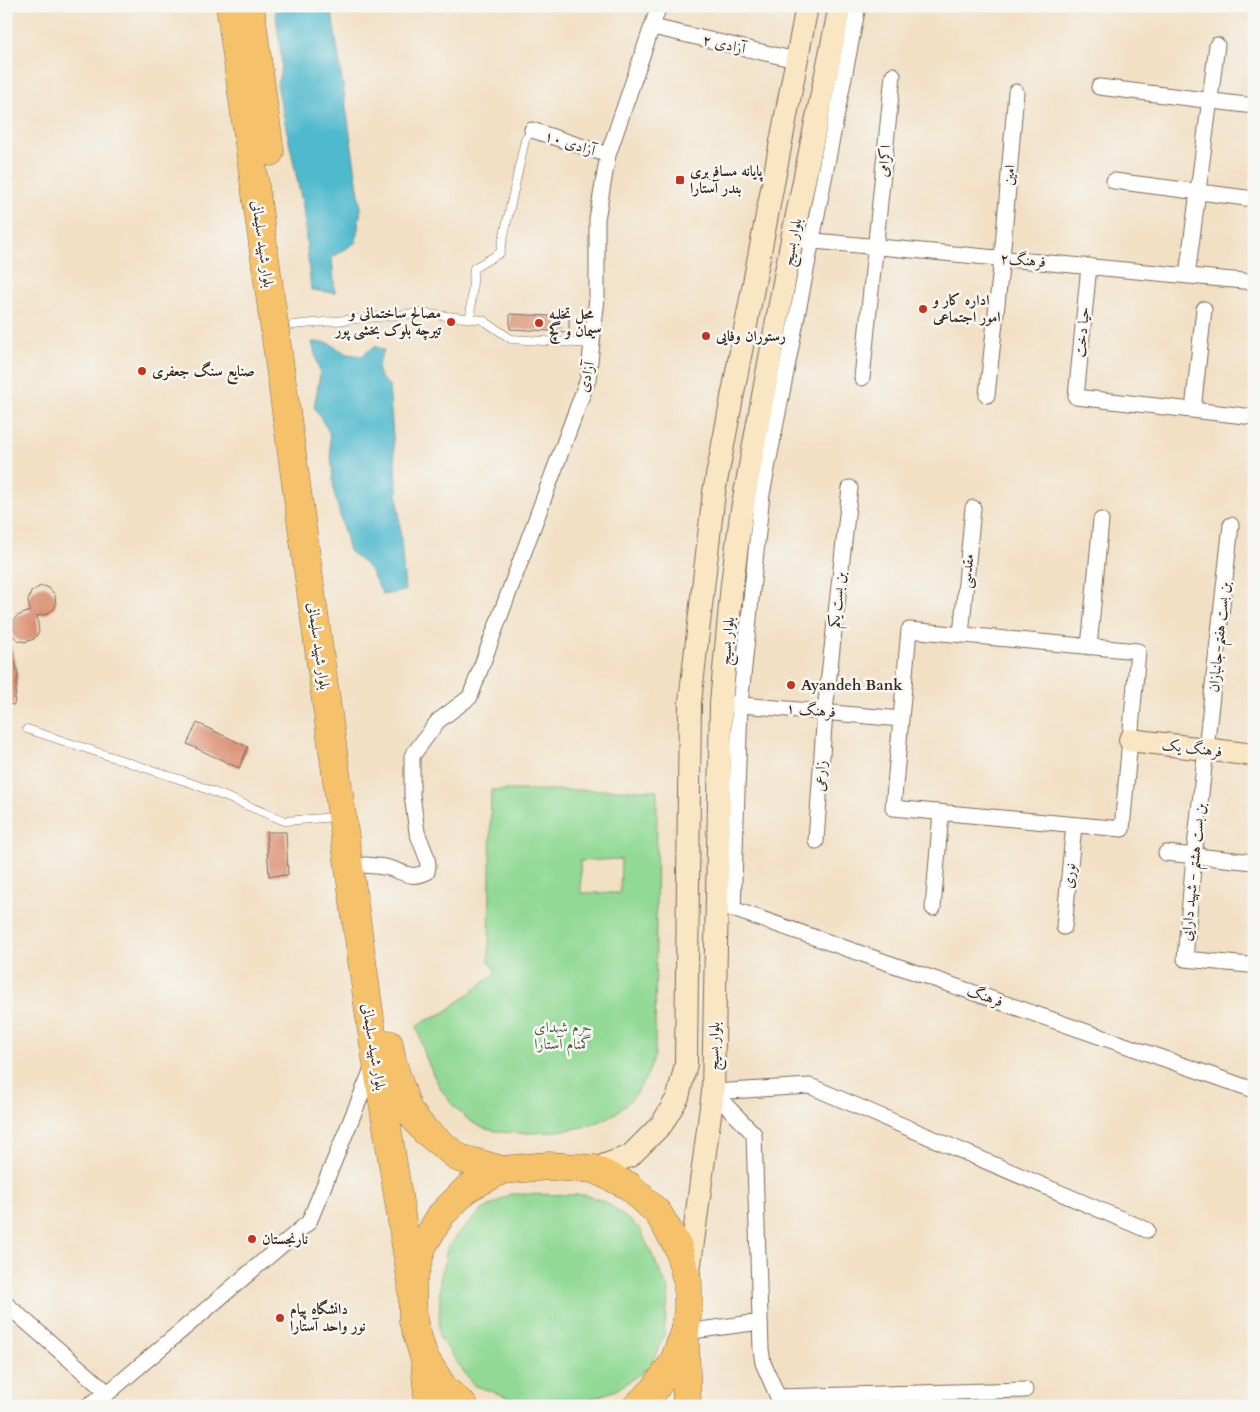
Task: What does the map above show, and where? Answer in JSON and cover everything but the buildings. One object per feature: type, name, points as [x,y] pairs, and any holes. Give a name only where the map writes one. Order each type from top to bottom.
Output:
[{"type":"highway","name":"بلوار شهید سلیمانی","points":[[230,6],[376,1061],[412,1284]]},
{"type":"highway","name":"بلوار شهید سلیمانی","points":[[250,6],[384,1020],[393,1065],[408,1110],[426,1131],[459,1158],[502,1170]]},
{"type":"highway","points":[[429,1406],[424,1356],[413,1321],[412,1284],[422,1247],[441,1215],[468,1188],[502,1170],[548,1166],[594,1169],[629,1186],[658,1213],[678,1247],[688,1284],[685,1332],[687,1406]]},
{"type":"highway","points":[[637,1406],[654,1390],[673,1363],[685,1332]]},
{"type":"highway","points":[[424,1356],[444,1389],[464,1406]]},
{"type":"main road","name":"بلوار بسیج","points":[[594,1169],[630,1156],[662,1124],[678,1097],[686,1064],[690,702],[714,492],[807,6]]},
{"type":"main road","name":"بلوار بسیج","points":[[688,1284],[713,1092],[724,906],[732,584],[741,515],[802,240],[840,6]]},
{"type":"main road","points":[[690,702],[730,704]]},
{"type":"main road","name":"فرهنگ یک","points":[[1130,740],[1254,755]]},
{"type":"street","name":"آزادی","points":[[365,865],[389,868],[413,876],[427,872],[427,858],[417,832],[412,795],[412,756],[438,721],[470,697],[588,379],[597,298],[597,220],[608,155],[659,6]]},
{"type":"street","points":[[802,240],[858,6]]},
{"type":"street","name":"آزادی ۲","points":[[653,27],[796,60]]},
{"type":"street","points":[[1187,276],[1217,45]]},
{"type":"street","name":"اکرامی","points":[[862,378],[893,75]]},
{"type":"street","points":[[1098,86],[1254,106]]},
{"type":"street","name":"امین","points":[[987,395],[1002,258],[1016,92]]},
{"type":"street","name":"آزادی ۱۰","points":[[532,130],[608,155]]},
{"type":"street","points":[[1114,181],[1254,199]]},
{"type":"street","name":"فرهنگ۲","points":[[802,240],[1254,282]]},
{"type":"street","name":"حیا دخت","points":[[1088,266],[1076,398],[1193,410]]},
{"type":"street","points":[[1204,309],[1193,410],[1254,417]]},
{"type":"street","name":"بن بست یکم","points":[[824,711],[850,488]]},
{"type":"street","name":"مقدسی","points":[[961,635],[973,508]]},
{"type":"street","points":[[1089,647],[1101,520]]},
{"type":"street","name":"بن بست هفتم-جانبازان","points":[[1206,750],[1231,525]]},
{"type":"street","points":[[909,630],[961,635],[1138,651],[1122,829],[893,808],[909,630]]},
{"type":"street","name":"فرهنگ ۱","points":[[730,704],[901,719]]},
{"type":"street","name":"زارعی","points":[[816,841],[824,711]]},
{"type":"street","name":"بن بست هشتم - شهید دارایی","points":[[1206,750],[1185,959],[1249,965]]},
{"type":"street","points":[[932,908],[941,813]]},
{"type":"street","name":"نوری","points":[[1064,927],[1074,825]]},
{"type":"street","points":[[1166,853],[1254,862]]},
{"type":"street","name":"فرهنگ","points":[[724,906],[1253,1089]]},
{"type":"street","points":[[87,1406],[108,1394],[309,1222],[376,1061]]},
{"type":"street","points":[[713,1092],[810,1086],[1147,1230]]},
{"type":"street","points":[[713,1092],[754,1134],[763,1363],[778,1397],[1025,1390]]},
{"type":"street","points":[[6,1304],[108,1394]]},
{"type":"street","points":[[685,1332],[760,1322]]},
{"type":"lane","points":[[470,318],[474,268],[500,253],[525,140],[532,130]]},
{"type":"lane","points":[[293,325],[419,313],[483,320],[511,339],[592,344]]},
{"type":"lane","points":[[27,729],[194,784],[285,821],[342,816]]},
{"type":"green space","name":"حرم شهدای گمنام آستارا","points":[[491,790],[657,790],[655,1055],[646,1077],[635,1094],[623,1107],[608,1117],[574,1129],[525,1133],[502,1132],[480,1127],[453,1105],[436,1080],[430,1067],[417,1025],[445,1012],[496,973],[489,961]],"holes":[[[621,859],[620,893],[581,893],[580,861]]]},
{"type":"green space","points":[[510,1194],[586,1195],[606,1202],[640,1229],[669,1291],[664,1336],[650,1367],[616,1390],[580,1403],[519,1401],[473,1385],[439,1336],[440,1280],[448,1245],[481,1211]]},
{"type":"water","points":[[275,6],[331,6],[361,208],[356,242],[332,258],[335,293],[311,290],[303,207],[277,85],[282,66]]},
{"type":"water","points":[[312,342],[329,343],[347,354],[362,356],[375,346],[384,350],[378,369],[380,377],[389,385],[405,591],[383,595],[369,568],[349,551],[334,492],[329,432],[314,407],[320,374]]},
{"type":"place","name":"پایانه مسافربری بندر آستارا","points":[[680,180]]},
{"type":"place","name":"اداره کار و امور اجتماعی","points":[[923,309]]},
{"type":"place","name":"مصالح ساختمانی و تیرچه بلوک بخشی پور","points":[[451,322]]},
{"type":"place","name":"محل تخلیه سیمان و گچ","points":[[539,323]]},
{"type":"place","name":"رستوران وفایی","points":[[706,336]]},
{"type":"place","name":"صنایع سنگ جعفری","points":[[142,371]]},
{"type":"place","name":"Ayandeh Bank","points":[[791,685]]},
{"type":"place","name":"نارنجستان","points":[[252,1239]]},
{"type":"place","name":"دانشگاه پیام نور واحد آستارا","points":[[280,1318]]}]
